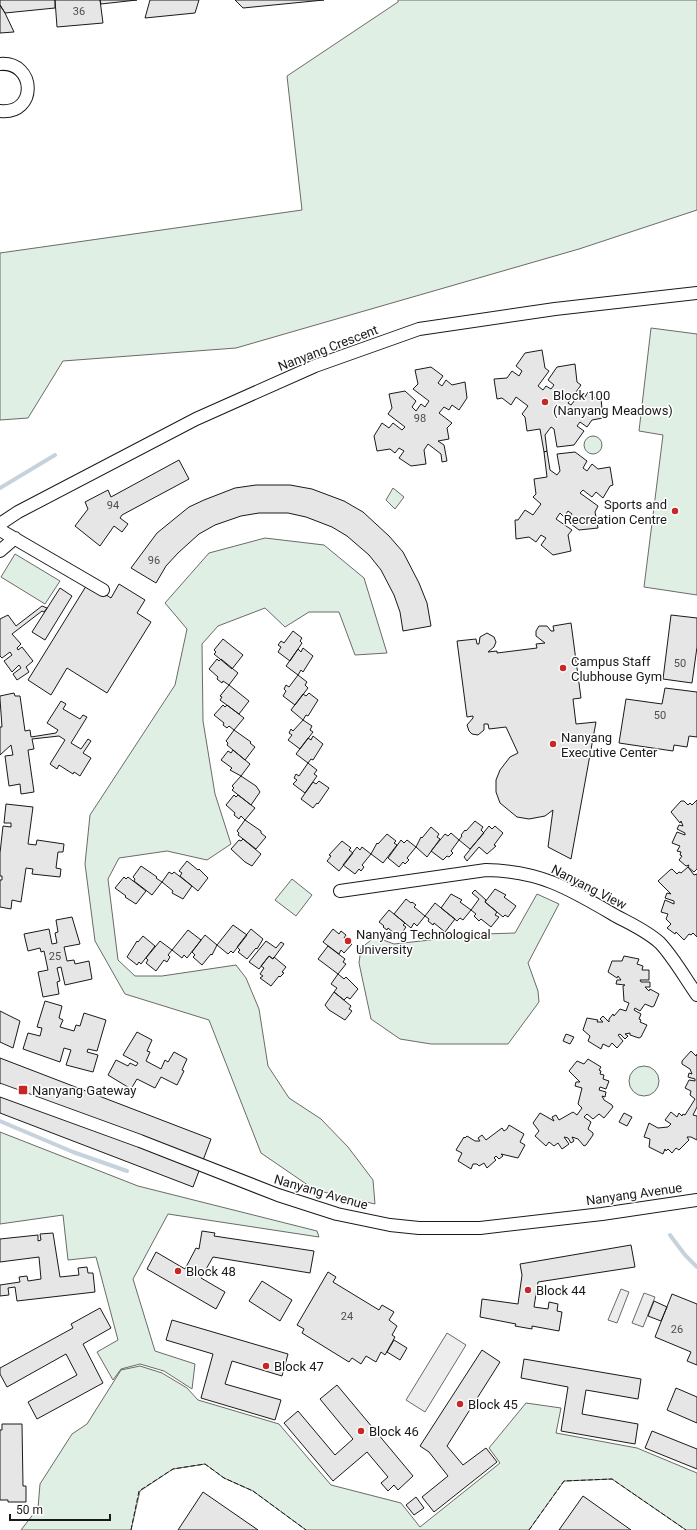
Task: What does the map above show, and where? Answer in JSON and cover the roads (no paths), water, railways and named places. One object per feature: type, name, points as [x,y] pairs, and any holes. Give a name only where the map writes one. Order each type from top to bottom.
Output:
[{"type":"street","points":[[0,64],[16,67],[25,75],[29,86],[27,98],[19,107],[9,112],[0,111]]},
{"type":"street","name":"Nanyang Crescent","points":[[0,524],[18,512],[196,419],[315,366],[419,328],[555,308],[697,293]]},
{"type":"street","points":[[0,530],[103,590]]},
{"type":"street","points":[[0,551],[15,538]]},
{"type":"street","name":"Nanyang View","points":[[340,891],[486,870],[529,874],[552,882],[582,896],[650,934],[661,944],[697,995]]},
{"type":"street","name":"Nanyang Avenue","points":[[0,1090],[140,1141],[278,1194],[337,1214],[390,1225],[426,1228],[480,1228],[602,1214],[697,1200]]},
{"type":"waterway","points":[[0,488],[55,455]]},
{"type":"waterway","points":[[0,1121],[73,1152],[127,1171]]},
{"type":"waterway","points":[[670,1235],[685,1255],[697,1267]]},
{"type":"place","name":"Block 100 (Nanyang Meadows)","points":[[545,402]]},
{"type":"place","name":"Sports and Recreation Centre","points":[[675,511]]},
{"type":"place","name":"Campus Staff Clubhouse Gym","points":[[563,668]]},
{"type":"place","name":"Nanyang Executive Center","points":[[553,744]]},
{"type":"place","name":"Nanyang Technological University","points":[[348,941]]},
{"type":"place","name":"Nanyang Gateway","points":[[23,1090]]},
{"type":"place","name":"Block 48","points":[[178,1271]]},
{"type":"place","name":"Block 44","points":[[528,1290]]},
{"type":"place","name":"Block 47","points":[[266,1366]]},
{"type":"place","name":"Block 45","points":[[460,1404]]},
{"type":"place","name":"Block 46","points":[[361,1431]]}]
